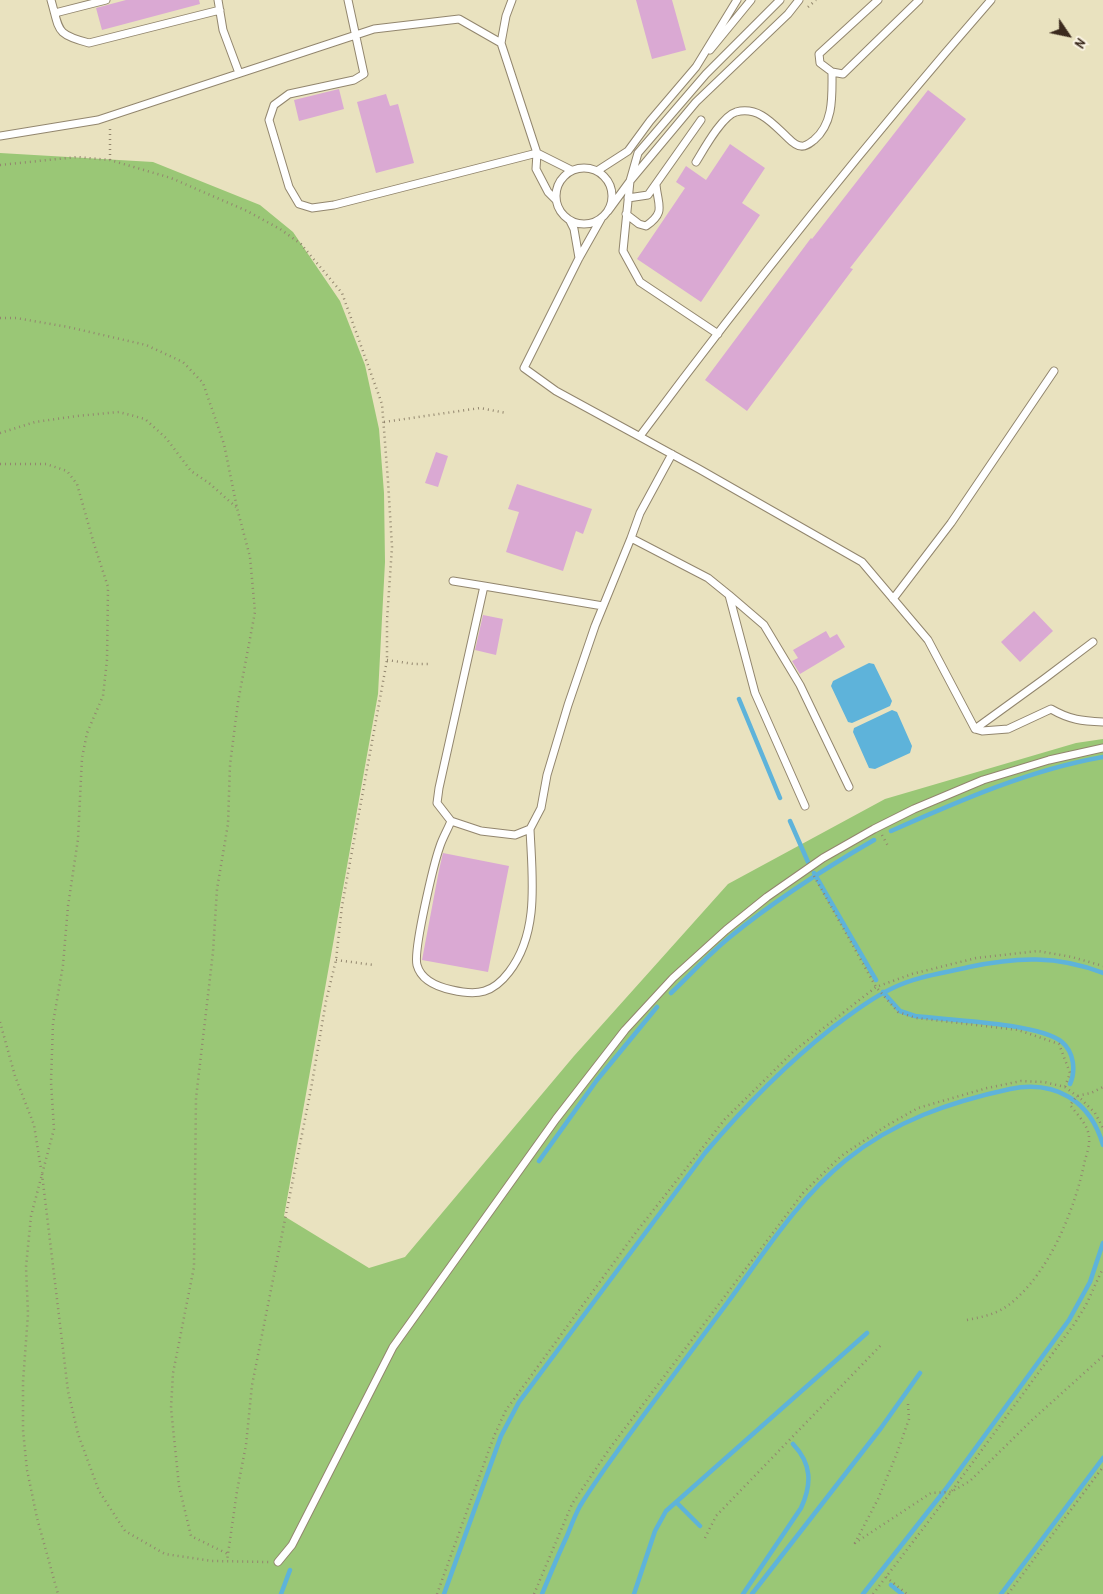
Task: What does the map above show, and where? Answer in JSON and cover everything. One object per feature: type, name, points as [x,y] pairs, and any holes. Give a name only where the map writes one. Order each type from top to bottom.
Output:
[{"type":"lane","points":[[51,0],[60,30],[68,38],[89,43],[220,10]]},
{"type":"lane","points":[[54,13],[106,0]]},
{"type":"lane","points":[[218,0],[224,30],[239,73]]},
{"type":"lane","points":[[348,0],[364,74],[354,80],[289,94],[274,106],[269,120],[289,187],[300,204],[312,208],[334,205],[537,153],[572,170]]},
{"type":"lane","points":[[512,0],[506,16],[501,43],[537,153],[536,169],[548,192],[556,200]]},
{"type":"lane","points":[[696,67],[737,0]]},
{"type":"lane","points":[[597,171],[628,151],[650,121],[751,0]]},
{"type":"lane","points":[[718,334],[640,282],[624,251],[630,182],[638,153],[706,74],[780,0]]},
{"type":"lane","points":[[799,0],[788,14],[696,102],[601,219],[579,258],[524,368],[556,391],[640,436],[862,562],[928,640],[975,729]]},
{"type":"lane","points":[[878,0],[819,54],[820,63],[832,72],[843,74],[919,0]]},
{"type":"lane","points":[[640,436],[839,179],[991,0]]},
{"type":"lane","points":[[0,136],[98,120],[374,28],[459,19],[501,43]]},
{"type":"lane","points":[[696,162],[727,116],[737,112],[751,111],[760,113],[800,146],[808,145],[821,134],[827,123],[832,92],[832,72]]},
{"type":"lane","points":[[628,198],[648,195],[701,120]]},
{"type":"lane","points":[[601,219],[586,225],[570,221],[563,216],[558,208],[556,191],[564,176],[572,170],[589,168],[605,176],[610,184],[612,193],[612,202],[608,211]]},
{"type":"lane","points":[[626,214],[639,224],[646,226],[654,220],[660,212],[656,186]]},
{"type":"lane","points":[[570,221],[574,229],[579,258]]},
{"type":"lane","points":[[893,599],[951,523],[1054,371]]},
{"type":"lane","points":[[451,821],[437,856],[416,957],[421,974],[437,985],[466,992],[481,993],[491,990],[501,982],[512,968],[522,950],[532,906],[530,828],[541,808],[547,775],[568,705],[603,606],[640,513],[672,454]]},
{"type":"lane","points":[[631,538],[708,578],[764,625],[800,684],[849,787]]},
{"type":"lane","points":[[453,581],[603,606]]},
{"type":"lane","points":[[484,586],[437,803],[451,821],[481,831],[515,835],[530,828]]},
{"type":"lane","points":[[729,595],[755,693],[805,806]]},
{"type":"lane","points":[[975,729],[1044,680],[1092,642]]},
{"type":"lane","points":[[975,729],[1008,729],[1051,710],[1064,717],[1078,721],[1103,722]]},
{"type":"lane","points":[[278,1562],[292,1545],[393,1347],[562,1112],[625,1030],[673,978],[726,930],[767,897],[809,868],[879,826],[983,780],[1049,760],[1103,748]]},
{"type":"path","points":[[110,160],[110,124],[113,115]]},
{"type":"path","points":[[0,164],[77,157],[110,160],[171,178],[247,211],[280,229],[301,244],[342,293],[382,404],[392,547],[387,620],[387,660],[342,906],[336,960],[326,1001],[311,1089],[252,1385],[246,1446],[237,1491],[227,1562]]},
{"type":"path","points":[[0,318],[16,318],[68,327],[146,345],[183,362],[203,383],[224,444],[237,508],[250,556],[255,612],[238,702],[230,765],[228,824],[217,889],[213,952],[196,1098],[194,1267],[173,1373],[171,1408],[178,1486],[191,1536],[228,1554]]},
{"type":"path","points":[[383,422],[480,408],[506,413]]},
{"type":"path","points":[[0,433],[34,422],[119,412],[146,420],[166,438],[191,471],[210,483],[237,508]]},
{"type":"path","points":[[0,464],[46,464],[67,471],[77,484],[108,587],[106,617],[107,660],[103,696],[87,733],[82,758],[78,839],[53,1023],[50,1082],[54,1129],[31,1216],[26,1267],[28,1314],[23,1382],[23,1430],[27,1470],[37,1518],[58,1594]]},
{"type":"path","points":[[387,660],[430,664]]},
{"type":"path","points":[[809,868],[876,987],[898,1012],[916,1018],[1018,1030],[1059,1044],[1070,1073],[1065,1087]]},
{"type":"path","points":[[437,1594],[494,1436],[506,1410],[637,1231],[725,1119],[794,1051],[876,987],[912,974],[976,958],[1038,951],[1072,956],[1103,966]]},
{"type":"path","points":[[336,960],[374,965]]},
{"type":"path","points":[[0,1022],[15,1076],[34,1125],[42,1171],[68,1391],[78,1434],[99,1491],[125,1531],[165,1554],[212,1561],[278,1562]]},
{"type":"path","points":[[534,1594],[572,1504],[610,1448],[803,1193],[841,1156],[886,1126],[918,1108],[952,1097],[1021,1081],[1044,1082],[1065,1087],[1075,1099],[1095,1113],[1103,1128]]},
{"type":"path","points":[[967,1320],[995,1313],[1020,1295],[1035,1277],[1059,1236],[1082,1178],[1090,1138],[1087,1128],[1070,1105],[1075,1099],[1103,1087]]},
{"type":"path","points":[[872,1594],[951,1492],[1074,1323],[1086,1305],[1103,1268]]},
{"type":"path","points":[[705,1538],[716,1516],[882,1344]]},
{"type":"path","points":[[908,1404],[909,1419],[897,1453],[878,1499],[855,1543],[931,1493],[951,1492],[970,1481],[1031,1421],[1103,1356]]},
{"type":"path","points":[[1008,1594],[1103,1468]]},
{"type":"path","points":[[886,1577],[907,1594]]},
{"type":"green space","points":[[0,153],[153,162],[260,205],[293,232],[340,301],[365,365],[379,429],[384,493],[385,562],[378,694],[284,1216],[369,1268],[405,1257],[574,1056],[728,884],[885,799],[1076,743],[1103,739],[1103,1594],[0,1594]]},
{"type":"water","points":[[869,663],[874,664],[892,701],[890,706],[852,723],[848,722],[831,686],[833,681]]},
{"type":"water","points":[[892,710],[897,712],[912,746],[910,753],[875,769],[869,768],[853,732],[854,728]]},
{"type":"building","points":[[126,0],[199,0],[200,4],[102,30],[96,8]]},
{"type":"building","points":[[636,0],[672,0],[686,50],[652,59]]},
{"type":"building","points":[[339,89],[344,109],[299,121],[294,100]]},
{"type":"building","points":[[928,90],[966,119],[850,268],[853,269],[747,411],[705,380],[811,238]]},
{"type":"building","points":[[386,94],[390,106],[398,104],[414,163],[376,173],[357,102]]},
{"type":"building","points":[[730,144],[765,168],[742,203],[760,215],[701,302],[637,259],[685,188],[676,182],[686,166],[706,180]]},
{"type":"building","points":[[436,452],[448,456],[438,487],[425,483]]},
{"type":"building","points":[[517,484],[592,509],[583,534],[576,531],[563,571],[506,552],[519,512],[508,509]]},
{"type":"building","points":[[1034,611],[1053,631],[1020,662],[1001,642]]},
{"type":"building","points":[[483,615],[503,619],[496,655],[475,650]]},
{"type":"building","points":[[826,631],[830,638],[837,634],[845,647],[800,674],[792,661],[798,658],[793,650]]},
{"type":"building","points":[[443,853],[509,866],[488,972],[422,960]]},
{"type":"waterway","points":[[739,699],[780,798]]},
{"type":"waterway","points":[[891,831],[1021,778],[1103,757]]},
{"type":"waterway","points":[[790,821],[808,862]]},
{"type":"waterway","points":[[671,993],[715,950],[764,910],[874,840]]},
{"type":"waterway","points":[[814,873],[876,980]]},
{"type":"waterway","points":[[444,1594],[501,1436],[519,1402],[705,1153],[781,1072],[815,1042],[855,1011],[887,991],[913,980],[1003,961],[1036,959],[1069,963],[1103,973]]},
{"type":"waterway","points":[[883,992],[900,1011],[915,1016],[1014,1026],[1050,1036],[1062,1042],[1069,1051],[1073,1062],[1070,1084]]},
{"type":"waterway","points":[[539,1161],[597,1080],[657,1007]]},
{"type":"waterway","points":[[542,1594],[578,1509],[587,1494],[782,1227],[812,1192],[846,1160],[883,1134],[924,1115],[966,1100],[1026,1087],[1056,1091],[1080,1105],[1097,1129],[1103,1145]]},
{"type":"waterway","points":[[863,1594],[945,1490],[1069,1320],[1090,1282],[1103,1243]]},
{"type":"waterway","points":[[634,1594],[655,1531],[666,1511],[867,1333]]},
{"type":"waterway","points":[[752,1594],[881,1428],[920,1373]]},
{"type":"waterway","points":[[743,1594],[801,1508],[805,1499],[808,1482],[807,1467],[804,1459],[793,1444]]},
{"type":"waterway","points":[[1001,1594],[1103,1458]]},
{"type":"waterway","points":[[676,1502],[700,1526]]},
{"type":"waterway","points":[[281,1594],[290,1570]]},
{"type":"waterway","points":[[891,1585],[902,1594]]}]
